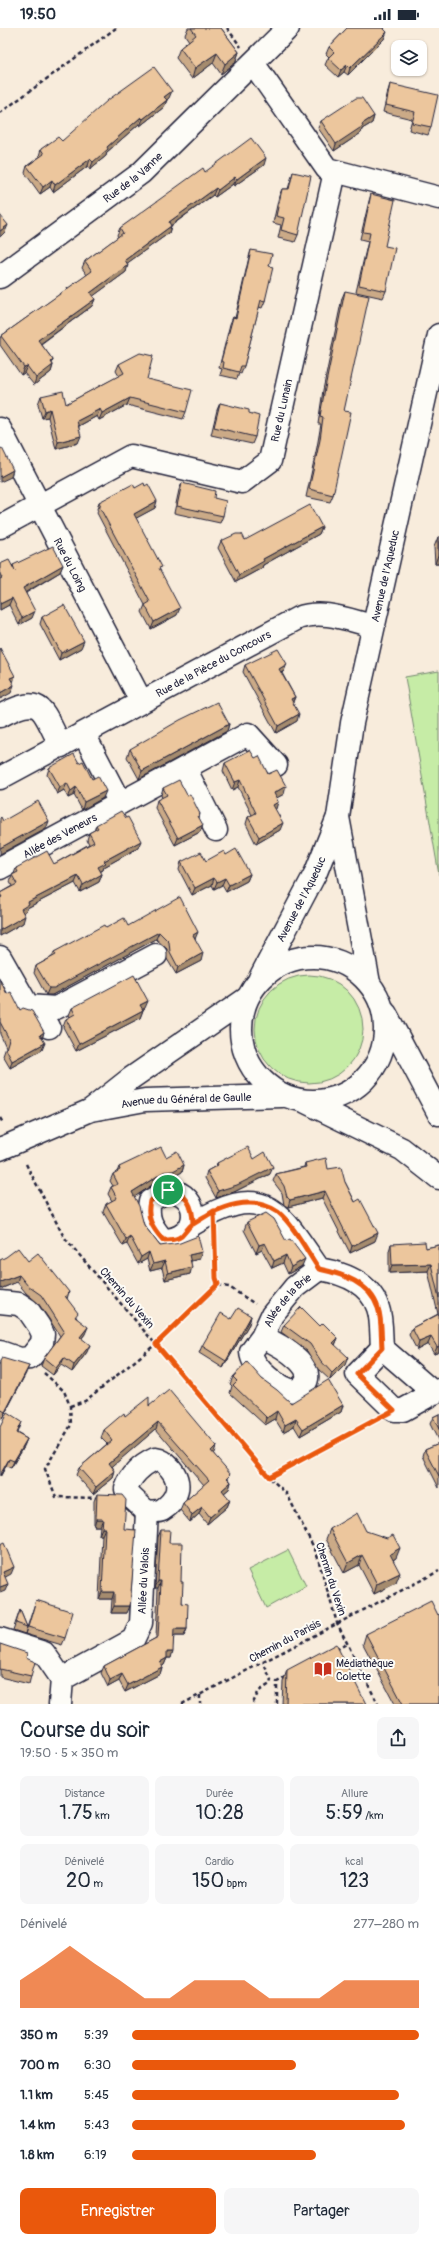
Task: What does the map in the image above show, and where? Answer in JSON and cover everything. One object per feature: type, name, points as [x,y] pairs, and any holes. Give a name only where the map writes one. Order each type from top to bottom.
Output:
[{"type":"street","name":"Rue de la Vanne","points":[[0,277],[141,173],[288,28]]},
{"type":"street","points":[[253,63],[327,169],[439,198]]},
{"type":"street","name":"Rue du Lunain","points":[[0,527],[131,456],[242,482],[270,461],[335,172]]},
{"type":"street","name":"Avenue de l'Aqueduc","points":[[260,978],[316,872],[338,817],[352,723],[439,335]]},
{"type":"street","name":"Rue du Loing","points":[[0,429],[141,701]]},
{"type":"street","name":"Rue de la Pièce du Concours","points":[[0,778],[84,734],[141,701],[306,615],[329,615],[373,626]]},
{"type":"street","points":[[0,716],[20,705],[32,704],[42,710],[61,746]]},
{"type":"street","points":[[84,734],[120,803]]},
{"type":"street","name":"Allée des Veneurs","points":[[0,868],[248,734],[276,765]]},
{"type":"street","points":[[185,768],[216,830]]},
{"type":"street","name":"Avenue de l'Aqueduc","points":[[338,817],[369,983]]},
{"type":"street","points":[[0,957],[28,1006],[56,1008],[156,955]]},
{"type":"street","points":[[439,1114],[369,983],[354,968],[323,957],[298,957],[276,965],[260,978],[246,999],[241,1014],[240,1039],[245,1055],[261,1080],[282,1096],[305,1102],[402,1149],[439,1178]]},
{"type":"street","name":"Avenue du Général de Gaulle","points":[[91,1110],[130,1079],[246,999]]},
{"type":"street","points":[[305,1102],[332,1099],[349,1092],[365,1080],[382,1051],[386,1025],[382,1006]]},
{"type":"street","points":[[37,1007],[49,1027]]},
{"type":"street","name":"Avenue du Général de Gaulle","points":[[0,1149],[91,1110],[145,1100],[282,1096]]},
{"type":"street","name":"Allée de la Brie","points":[[193,1224],[214,1211],[235,1203],[259,1204],[278,1212],[289,1225],[319,1269],[339,1273],[368,1290],[378,1308],[382,1348]]},
{"type":"street","name":"Allée de la Brie","points":[[262,1337],[272,1315],[295,1286],[319,1269]]},
{"type":"street","points":[[0,1302],[19,1304],[28,1310],[43,1334],[42,1342],[30,1358],[20,1359],[0,1352]]},
{"type":"street","points":[[382,1348],[437,1391],[403,1410],[394,1410],[357,1374],[382,1348]]},
{"type":"street","points":[[155,1459],[163,1460],[176,1476],[178,1485],[176,1497],[161,1510],[147,1512],[130,1496],[126,1488],[129,1479],[146,1463],[155,1459]]},
{"type":"street","name":"Allée du Valois","points":[[62,1679],[133,1640],[141,1623],[147,1512]]},
{"type":"street","points":[[0,1639],[44,1653],[62,1679],[60,1704]]},
{"type":"path","points":[[0,113],[116,28]]},
{"type":"path","points":[[0,1118],[3,1123]]},
{"type":"path","name":"Chemin du Vexin","points":[[26,1164],[64,1237],[269,1477],[287,1494],[316,1552],[337,1622],[378,1704]]},
{"type":"path","points":[[214,1211],[216,1278],[218,1284]]},
{"type":"path","points":[[70,1406],[85,1402],[156,1344],[218,1284]]},
{"type":"path","points":[[218,1284],[228,1287],[272,1315]]},
{"type":"path","points":[[30,1358],[64,1391],[70,1406],[71,1425],[46,1469],[56,1497],[116,1498],[130,1496]]},
{"type":"path","points":[[269,1477],[394,1410]]},
{"type":"path","name":"Chemin du Parisis","points":[[182,1704],[337,1622],[439,1571]]},
{"type":"path","points":[[335,1650],[348,1643]]},
{"type":"path","points":[[263,1662],[271,1680],[277,1682],[290,1675]]},
{"type":"path","points":[[253,1702],[259,1691],[270,1684],[271,1680]]},
{"type":"path","points":[[277,1682],[277,1704]]},
{"type":"path","points":[[200,1695],[200,1704]]},
{"type":"green space","points":[[439,671],[439,875],[405,677]]},
{"type":"green space","points":[[309,975],[330,979],[347,991],[359,1008],[363,1029],[359,1050],[347,1067],[330,1079],[309,1083],[288,1079],[271,1067],[259,1050],[255,1029],[259,1008],[271,991],[288,979]]},
{"type":"green space","points":[[288,1550],[306,1586],[266,1608],[248,1570]]},
{"type":"building","points":[[191,28],[221,28],[239,52],[225,64],[217,53],[195,68],[180,48],[196,35]]},
{"type":"building","points":[[347,28],[383,28],[387,32],[350,68],[347,65],[341,70],[328,58],[334,52],[329,47]]},
{"type":"building","points":[[154,67],[172,91],[164,97],[167,100],[143,119],[141,117],[107,147],[108,149],[93,162],[90,159],[55,185],[52,180],[43,187],[27,166],[44,154],[41,149],[58,137],[62,141],[108,100]]},
{"type":"building","points":[[390,84],[438,95],[431,127],[412,123],[415,112],[386,105]]},
{"type":"building","points":[[356,98],[362,98],[374,116],[362,124],[363,126],[336,144],[321,121]]},
{"type":"building","points":[[251,138],[266,158],[237,179],[235,177],[218,190],[216,188],[169,222],[171,226],[125,260],[128,265],[90,293],[95,299],[38,340],[53,360],[51,362],[53,365],[36,378],[27,366],[24,367],[1,336],[92,271],[85,261],[123,233],[120,228],[203,168],[205,172]]},
{"type":"building","points":[[293,172],[311,176],[298,235],[281,230],[284,218],[276,216],[282,189],[289,189]]},
{"type":"building","points":[[371,194],[395,200],[385,246],[395,248],[386,291],[359,285],[370,233],[363,232]]},
{"type":"building","points":[[0,215],[8,225],[0,231]]},
{"type":"building","points":[[251,250],[272,254],[269,266],[273,267],[265,301],[261,300],[244,366],[241,366],[239,372],[223,368],[224,362],[221,361],[233,317],[236,318]]},
{"type":"building","points":[[345,291],[369,296],[344,411],[351,412],[333,495],[309,489],[320,440],[323,417],[320,416],[326,383]]},
{"type":"building","points":[[140,353],[153,356],[147,379],[192,390],[186,412],[130,398],[102,413],[100,409],[77,421],[81,436],[58,442],[50,409],[45,411],[41,396],[63,391],[66,404],[124,373],[119,364]]},
{"type":"building","points":[[220,403],[249,410],[249,413],[259,416],[255,437],[214,427]]},
{"type":"building","points":[[2,448],[13,470],[0,477],[0,449]]},
{"type":"building","points":[[144,483],[145,486],[148,484],[157,501],[134,514],[162,567],[159,568],[180,608],[154,622],[145,605],[150,602],[99,506],[101,506],[99,502],[133,484],[135,488]]},
{"type":"building","points":[[182,483],[215,491],[214,498],[226,501],[223,516],[177,506]]},
{"type":"building","points":[[310,505],[322,527],[263,559],[264,561],[239,575],[221,541],[236,534],[242,534],[245,540]]},
{"type":"building","points":[[439,537],[439,555],[438,555]]},
{"type":"building","points":[[53,546],[63,565],[23,588],[35,611],[22,618],[12,598],[0,604],[0,579],[2,578],[0,574],[0,564],[9,560],[15,571],[13,565]]},
{"type":"building","points":[[64,605],[84,641],[61,653],[42,617]]},
{"type":"building","points":[[0,648],[15,676],[10,678],[14,685],[0,693]]},
{"type":"building","points":[[278,649],[287,664],[279,669],[295,697],[291,699],[299,714],[278,726],[245,665]]},
{"type":"building","points":[[217,702],[229,724],[142,771],[130,749],[180,720]]},
{"type":"building","points":[[250,750],[255,758],[259,756],[268,774],[277,770],[286,786],[274,793],[278,802],[273,805],[283,823],[259,837],[248,817],[256,813],[240,780],[235,782],[225,763]]},
{"type":"building","points":[[74,754],[79,763],[83,761],[92,779],[98,776],[106,791],[84,802],[76,787],[71,791],[67,783],[60,787],[49,768]]},
{"type":"building","points":[[179,780],[187,795],[190,794],[200,814],[198,816],[203,825],[178,838],[157,800],[167,795],[163,788]]},
{"type":"building","points":[[38,801],[49,821],[0,848],[0,818],[1,817],[3,821]]},
{"type":"building","points":[[121,811],[126,818],[128,817],[141,841],[104,861],[106,863],[98,867],[102,874],[83,885],[78,876],[28,902],[29,904],[21,909],[25,916],[0,930],[0,898],[2,897],[0,893],[17,884],[12,875],[18,872],[16,868],[47,851],[54,864],[94,842],[89,833],[98,828],[96,825]]},
{"type":"building","points":[[236,849],[250,874],[229,885],[225,878],[217,882],[214,878],[195,888],[181,862],[201,852],[206,861],[224,851],[226,855]]},
{"type":"building","points":[[180,897],[198,932],[193,935],[203,953],[178,967],[170,952],[169,942],[159,932],[54,988],[49,988],[36,966],[56,955],[54,952],[104,925],[106,928],[124,918],[128,926]]},
{"type":"building","points":[[134,975],[148,1001],[140,1005],[143,1010],[79,1044],[66,1019],[75,1014],[72,1008]]},
{"type":"building","points":[[0,980],[7,994],[11,992],[20,1010],[23,1008],[32,1011],[44,1032],[40,1035],[45,1043],[12,1061],[6,1049],[9,1039],[0,1022]]},
{"type":"building","points":[[161,1147],[166,1157],[177,1151],[184,1165],[173,1171],[164,1172],[132,1192],[139,1206],[144,1225],[160,1246],[180,1243],[198,1236],[202,1252],[189,1255],[192,1267],[168,1273],[165,1261],[153,1264],[149,1252],[141,1257],[130,1236],[126,1239],[106,1204],[117,1198],[111,1187],[118,1184],[113,1174],[120,1170],[119,1167]]},
{"type":"building","points":[[248,1147],[254,1159],[265,1152],[273,1167],[237,1185],[218,1191],[207,1171],[218,1165],[217,1163]]},
{"type":"building","points":[[326,1158],[328,1169],[341,1167],[345,1182],[355,1202],[360,1199],[378,1233],[352,1246],[325,1191],[290,1200],[287,1197],[284,1186],[276,1174],[306,1167],[305,1163]]},
{"type":"building","points":[[266,1213],[274,1219],[286,1241],[290,1239],[305,1259],[291,1267],[286,1255],[274,1261],[265,1243],[259,1245],[247,1222]]},
{"type":"building","points":[[425,1242],[426,1248],[439,1245],[439,1298],[431,1264],[392,1265],[391,1244]]},
{"type":"building","points":[[18,1248],[28,1261],[38,1253],[69,1292],[65,1296],[78,1313],[75,1317],[88,1327],[80,1337],[90,1345],[74,1365],[64,1358],[56,1368],[44,1358],[64,1331],[41,1295],[28,1286],[19,1275],[0,1282],[0,1260]]},
{"type":"building","points":[[301,1307],[320,1326],[323,1323],[338,1338],[333,1343],[348,1357],[332,1373],[321,1361],[310,1344],[284,1325]]},
{"type":"building","points":[[238,1308],[251,1316],[226,1361],[202,1346],[221,1313],[231,1319]]},
{"type":"building","points":[[439,1314],[439,1346],[437,1347],[431,1337],[419,1342],[412,1328]]},
{"type":"building","points":[[2,1358],[29,1366],[5,1412],[0,1409],[0,1361]]},
{"type":"building","points":[[247,1362],[262,1379],[291,1403],[328,1380],[343,1405],[303,1429],[296,1419],[285,1425],[277,1411],[267,1418],[233,1385],[237,1381],[233,1377]]},
{"type":"building","points":[[169,1390],[216,1446],[211,1451],[231,1474],[227,1478],[231,1482],[222,1490],[230,1500],[210,1517],[202,1507],[192,1515],[183,1503],[209,1480],[158,1422],[109,1463],[115,1471],[96,1487],[79,1468],[112,1440],[104,1430],[124,1413],[125,1416],[149,1397],[149,1406]]},
{"type":"building","points":[[7,1413],[21,1422],[16,1433],[27,1439],[14,1461],[9,1459],[0,1475],[0,1427]]},
{"type":"building","points":[[439,1414],[439,1429],[433,1417]]},
{"type":"building","points":[[439,1443],[439,1476],[425,1449]]},
{"type":"building","points":[[97,1494],[122,1495],[126,1500],[124,1529],[136,1530],[130,1606],[114,1606],[114,1592],[102,1592],[105,1528],[102,1528],[103,1519],[96,1519]]},
{"type":"building","points":[[357,1513],[366,1531],[387,1538],[393,1535],[400,1548],[390,1554],[400,1573],[377,1584],[362,1555],[348,1563],[330,1529]]},
{"type":"building","points":[[161,1530],[170,1530],[169,1543],[182,1543],[182,1603],[188,1604],[187,1629],[174,1629],[173,1651],[167,1651],[167,1658],[160,1662],[162,1667],[128,1685],[122,1674],[110,1680],[104,1666],[158,1637],[161,1581],[158,1581]]},
{"type":"building","points":[[4,1543],[14,1567],[3,1572],[8,1584],[0,1587],[0,1545]]},
{"type":"building","points":[[36,1600],[73,1612],[65,1638],[28,1627]]},
{"type":"building","points":[[431,1601],[438,1615],[439,1614],[439,1704],[403,1704],[366,1634]]},
{"type":"building","points":[[20,1610],[27,1627],[16,1623]]},
{"type":"building","points":[[0,1644],[27,1653],[26,1658],[35,1662],[31,1676],[0,1669]]},
{"type":"building","name":"Médiathèque Colette","points":[[336,1644],[366,1704],[286,1704],[287,1670]]},
{"type":"place","name":"Médiathèque Colette","points":[[323,1669]]},
{"type":"route","points":[[168,1190],[158,1194],[150,1201],[147,1212],[152,1226],[163,1240],[173,1240],[184,1235],[193,1224],[214,1211],[235,1203],[259,1204],[278,1212],[289,1225],[319,1269],[339,1273],[354,1280],[368,1290],[378,1308],[382,1348],[357,1374],[394,1410],[269,1477],[156,1344],[211,1293],[218,1284],[216,1278],[214,1211],[193,1224],[193,1210],[187,1199],[177,1191],[168,1190]]}]
